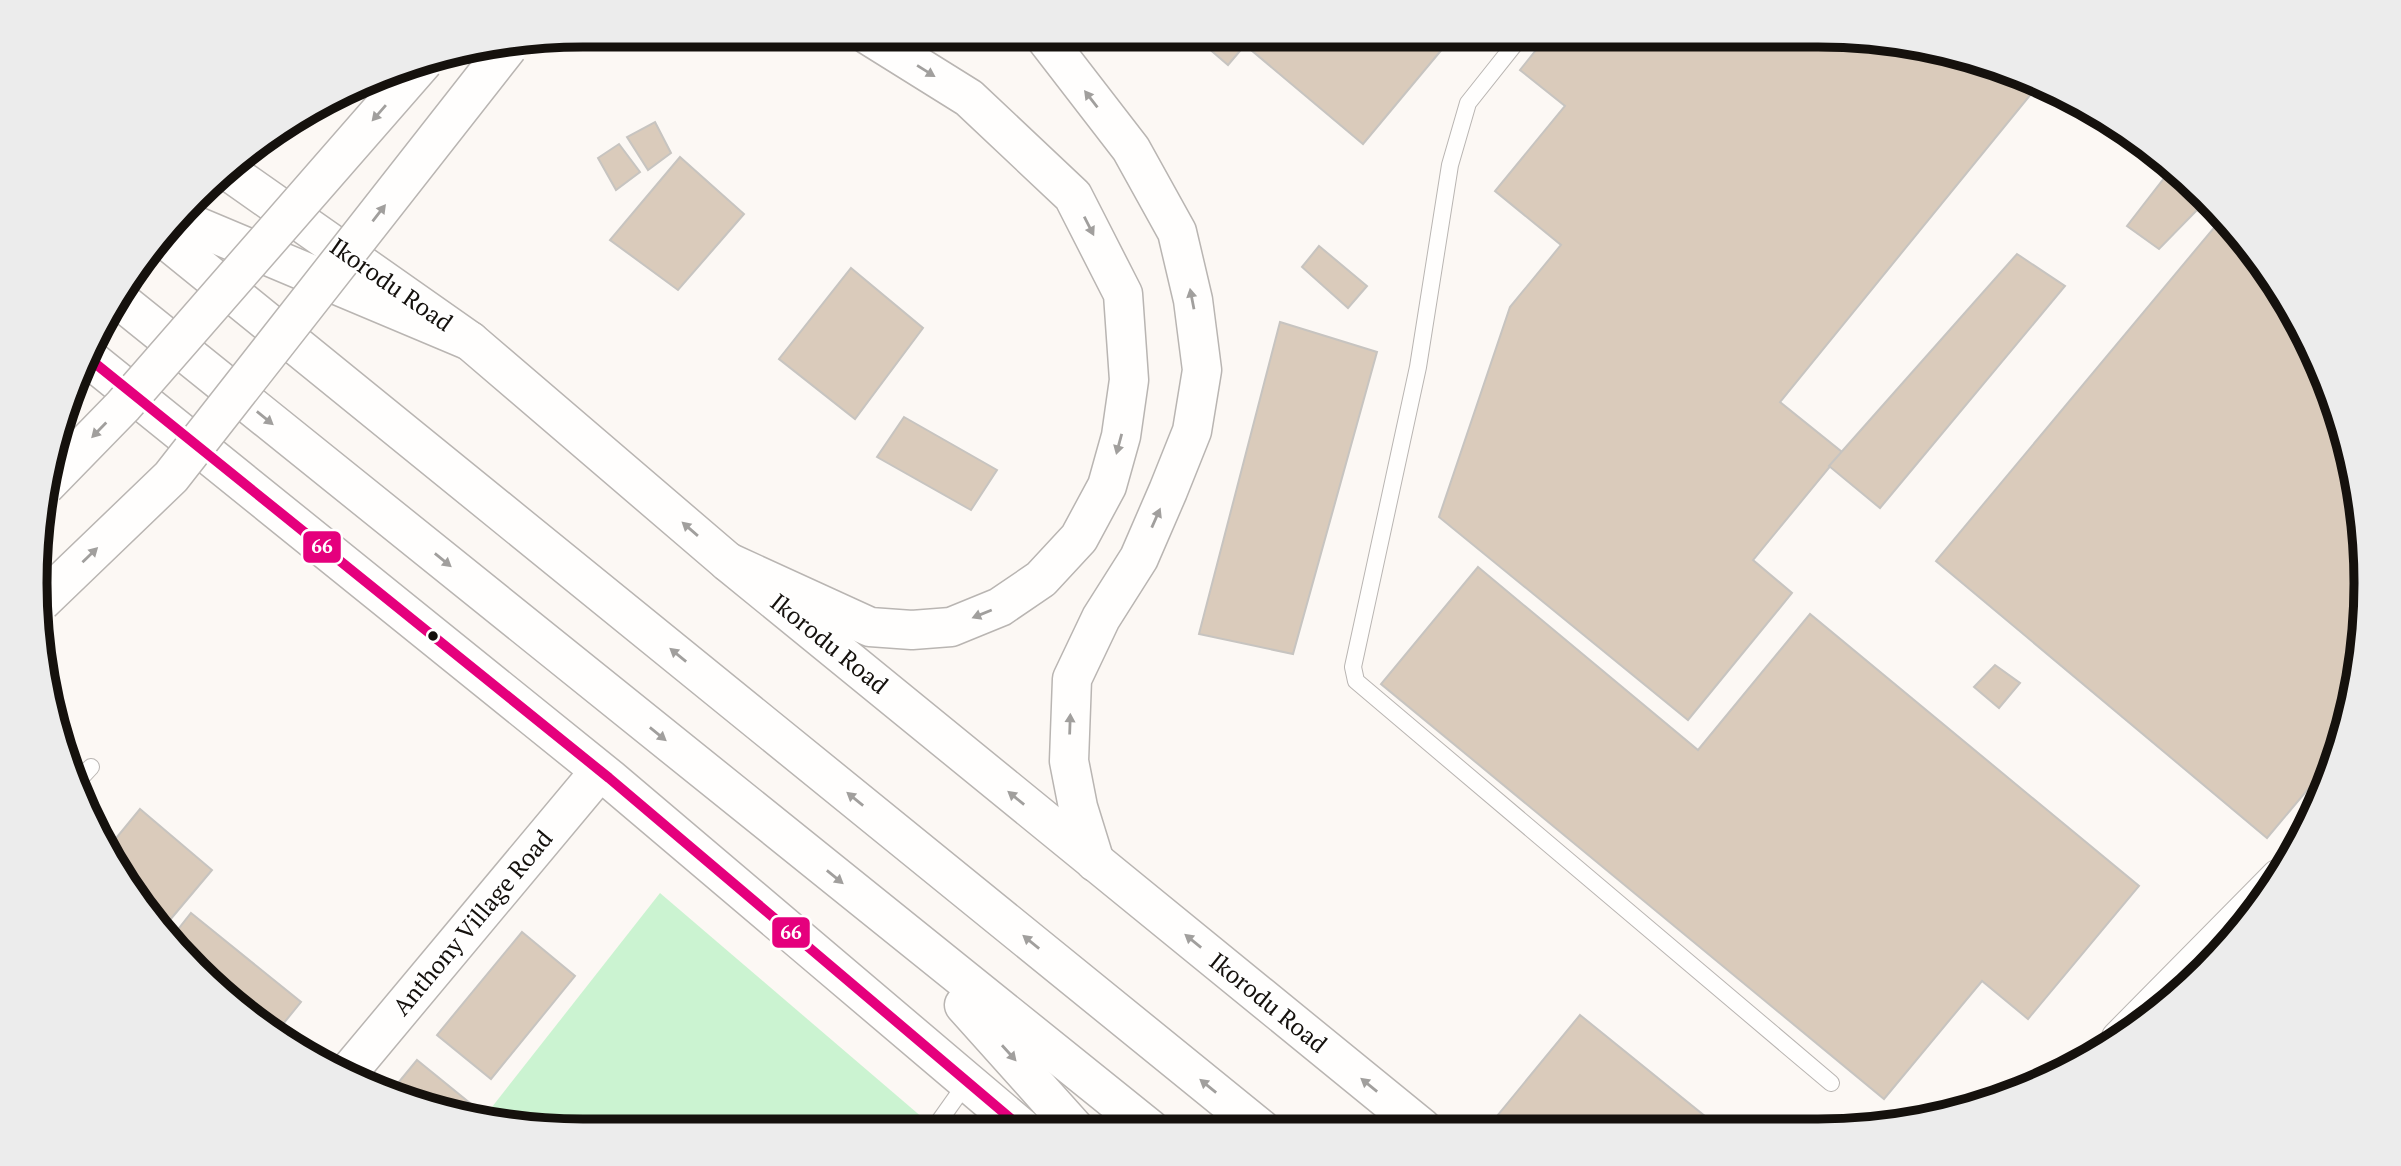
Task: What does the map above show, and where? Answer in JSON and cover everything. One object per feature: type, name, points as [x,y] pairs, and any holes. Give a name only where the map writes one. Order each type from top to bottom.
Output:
[{"type":"main road","points":[[728,562],[870,627],[912,630],[951,627],[1000,607],[1041,579],[1079,538],[1107,486],[1121,436],[1129,380],[1123,293],[1073,195],[969,98],[887,47]]},
{"type":"main road","points":[[1052,47],[1131,149],[1177,232],[1193,300],[1202,370],[1192,431],[1168,491],[1139,558],[1101,618],[1072,679],[1069,761],[1078,807],[1095,862]]},
{"type":"main road","points":[[47,596],[170,477],[503,54]]},
{"type":"main road","points":[[60,471],[123,406],[411,76]]},
{"type":"main road","name":"Ikorodu Road","points":[[235,176],[470,341],[728,562],[1411,1119]]},
{"type":"main road","points":[[187,222],[470,341]]},
{"type":"main road","points":[[170,243],[1249,1119]]},
{"type":"main road","points":[[125,305],[1138,1119]]},
{"type":"main road","points":[[95,363],[599,772],[1011,1119]]},
{"type":"main road","name":"Anthony Village Road","points":[[353,1066],[599,772]]},
{"type":"main road","points":[[880,913],[1066,1119]]},
{"type":"street","points":[[2156,998],[2240,913]]},
{"type":"lane","points":[[1512,47],[1468,103],[1450,165],[1418,367],[1353,667],[1356,681],[1831,1083]]},
{"type":"lane","points":[[83,775],[91,767]]},
{"type":"lane","points":[[941,1119],[967,1082]]},
{"type":"green space","points":[[660,893],[924,1119],[583,1119],[548,1118],[490,1110]]},
{"type":"building","points":[[1207,47],[1243,47],[1228,65]]},
{"type":"building","points":[[1247,47],[1444,47],[1363,144]]},
{"type":"building","points":[[1538,47],[1853,48],[1957,66],[2032,92],[1780,402],[1842,452],[1753,560],[1792,593],[1688,720],[1439,517],[1510,307],[1561,245],[1495,191],[1565,106],[1520,70]]},
{"type":"building","points":[[655,122],[671,153],[648,170],[627,137]]},
{"type":"building","points":[[619,144],[640,172],[616,190],[598,158]]},
{"type":"building","points":[[680,157],[744,214],[678,290],[610,240]]},
{"type":"building","points":[[2166,176],[2207,214],[2205,216],[2197,210],[2159,249],[2127,226]]},
{"type":"building","points":[[2216,225],[2263,285],[2298,346],[2325,411],[2343,478],[2353,548],[2353,618],[2343,688],[2316,780],[2267,838],[1936,561]]},
{"type":"building","points":[[1319,246],[1367,286],[1348,308],[1302,267]]},
{"type":"building","points":[[2017,254],[2065,286],[1880,508],[1829,466]]},
{"type":"building","points":[[851,268],[923,328],[855,419],[779,359]]},
{"type":"building","points":[[1280,322],[1377,352],[1293,654],[1199,634]]},
{"type":"building","points":[[904,417],[997,470],[971,510],[877,457]]},
{"type":"building","points":[[1478,567],[1698,750],[1810,614],[2139,886],[2028,1019],[1982,981],[1884,1099],[1381,684]]},
{"type":"building","points":[[1995,665],[2020,683],[1999,708],[1974,687]]},
{"type":"building","points":[[140,809],[212,870],[168,922],[138,881],[114,841]]},
{"type":"building","points":[[191,913],[301,1002],[282,1026],[230,986],[176,932]]},
{"type":"building","points":[[522,932],[575,976],[491,1079],[437,1035]]},
{"type":"building","points":[[1580,1015],[1706,1117],[1501,1119],[1497,1116]]},
{"type":"building","points":[[417,1060],[471,1104],[469,1106],[444,1100],[397,1085]]},
{"type":"transit line","name":"66","points":[[95,363],[609,778],[1011,1119]]}]
